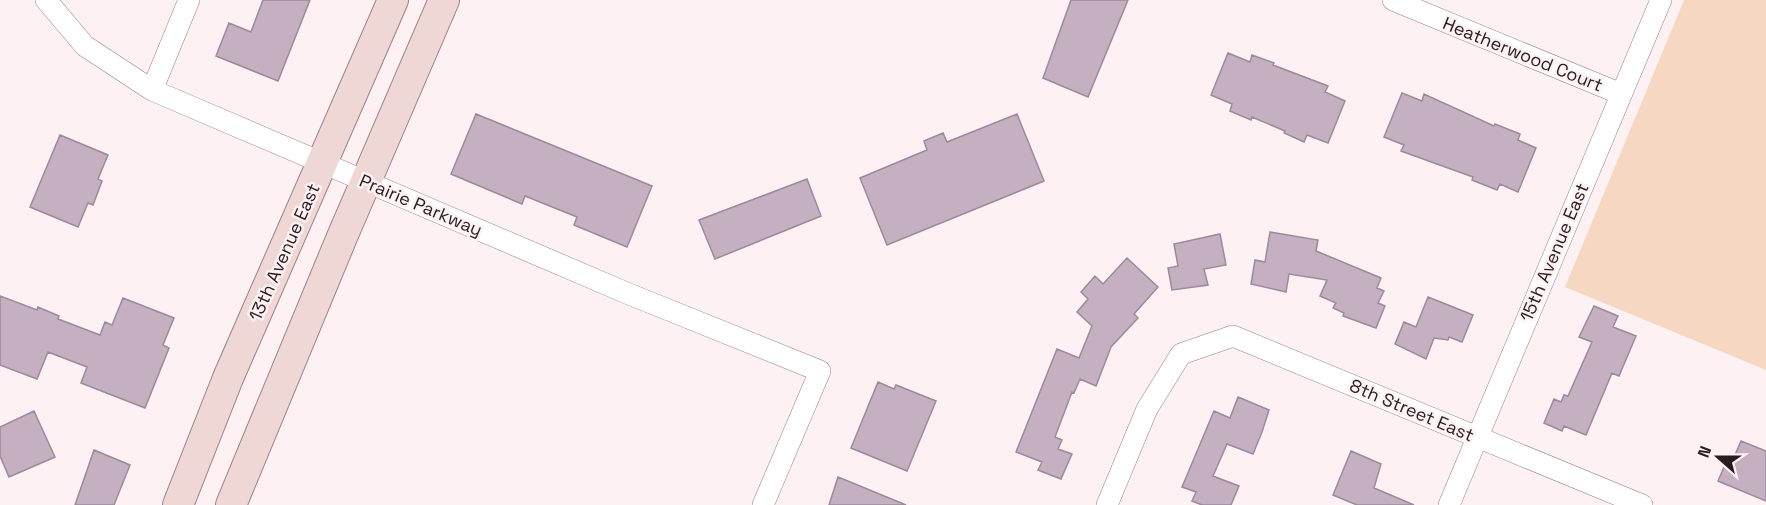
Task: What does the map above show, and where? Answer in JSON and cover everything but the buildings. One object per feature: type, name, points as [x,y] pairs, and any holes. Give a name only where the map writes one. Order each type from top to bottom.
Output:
[{"type":"main road","name":"13th Avenue East","points":[[178,505],[228,378],[393,0]]},
{"type":"main road","points":[[231,505],[444,0]]},
{"type":"street","name":"Prairie Parkway","points":[[46,0],[85,46],[152,90],[629,294],[820,371],[763,505]]},
{"type":"street","points":[[152,90],[189,0]]},
{"type":"street","name":"Heatherwood Court","points":[[1393,0],[1621,94]]},
{"type":"street","name":"15th Avenue East","points":[[1449,505],[1661,0]]},
{"type":"street","name":"8th Street East","points":[[1107,505],[1147,409],[1180,354],[1233,336],[1642,505]]},
{"type":"shaded area","points":[[1684,0],[1766,0],[1766,370],[1565,287]]}]
